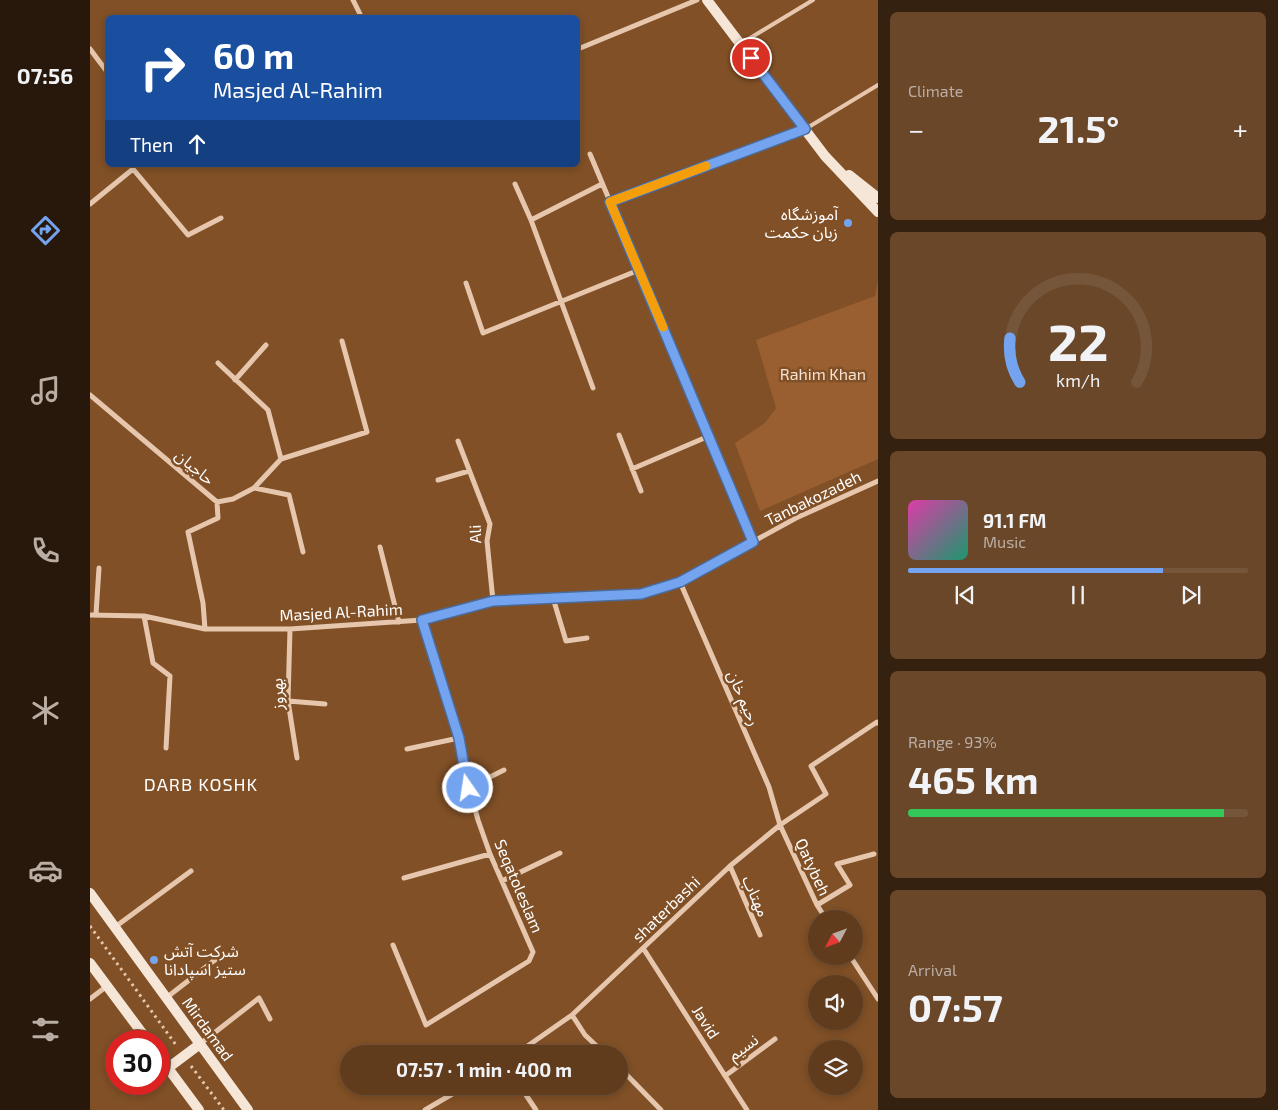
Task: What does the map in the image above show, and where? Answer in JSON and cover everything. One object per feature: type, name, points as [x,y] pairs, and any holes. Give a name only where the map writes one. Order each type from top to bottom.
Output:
[{"type":"main road","points":[[707,0],[825,156],[876,208]]},
{"type":"main road","points":[[825,156],[878,198]]},
{"type":"main road","name":"Mirdamad","points":[[90,893],[248,1110]]},
{"type":"main road","points":[[90,963],[140,1030]]},
{"type":"main road","points":[[170,1066],[200,1044]]},
{"type":"main road","points":[[170,1071],[199,1110]]},
{"type":"street","points":[[353,0],[360,15]]},
{"type":"street","points":[[580,48],[697,0]]},
{"type":"street","points":[[90,49],[105,69]]},
{"type":"street","points":[[610,202],[805,129]]},
{"type":"street","points":[[590,154],[753,542]]},
{"type":"street","points":[[90,204],[133,169],[188,235],[221,218]]},
{"type":"street","points":[[515,184],[531,220],[594,388]]},
{"type":"street","points":[[531,220],[602,184]]},
{"type":"street","points":[[466,283],[483,333],[639,270]]},
{"type":"street","points":[[217,502],[234,500],[254,488],[281,458],[367,432],[342,341]]},
{"type":"street","points":[[235,380],[266,345]]},
{"type":"street","points":[[218,363],[268,410],[281,458]]},
{"type":"street","name":"حاجیان","points":[[90,395],[217,502],[218,518],[188,532],[203,603],[205,629]]},
{"type":"street","points":[[619,435],[641,491]]},
{"type":"street","points":[[632,469],[709,436]]},
{"type":"street","name":"Ali","points":[[458,441],[490,524],[487,541],[493,601]]},
{"type":"street","points":[[438,480],[469,470]]},
{"type":"street","name":"Tanbakozadeh","points":[[680,582],[796,518],[878,481]]},
{"type":"street","points":[[254,488],[289,495],[303,552]]},
{"type":"street","points":[[380,547],[399,622]]},
{"type":"street","points":[[93,614],[99,568]]},
{"type":"street","name":"Masjed Al-Rahim","points":[[93,614],[144,616],[205,629],[290,628],[422,620],[493,601],[641,594],[680,582]]},
{"type":"street","name":"رحیم خان","points":[[680,582],[769,787],[780,825]]},
{"type":"street","points":[[553,598],[566,641],[587,638]]},
{"type":"street","points":[[144,616],[152,664],[170,676],[166,748]]},
{"type":"street","name":"Seqatoleslam","points":[[393,945],[426,1025],[529,961],[533,952],[490,854],[468,788],[459,738],[422,620]]},
{"type":"street","name":"بهروز","points":[[290,628],[288,701],[297,758]]},
{"type":"street","points":[[288,701],[325,704]]},
{"type":"street","name":"shaterbashi","points":[[572,1015],[730,866],[780,825],[826,794],[811,766],[878,723]]},
{"type":"street","points":[[407,749],[459,738]]},
{"type":"street","points":[[468,788],[504,770]]},
{"type":"street","name":"Qatybeh","points":[[780,825],[820,910]]},
{"type":"street","points":[[404,878],[490,854]]},
{"type":"street","points":[[502,881],[560,854]]},
{"type":"street","points":[[817,905],[850,885],[838,864],[874,854]]},
{"type":"street","name":"مهتاب","points":[[730,866],[760,935]]},
{"type":"street","points":[[114,927],[192,871]]},
{"type":"street","name":"Javid","points":[[643,948],[747,1110]]},
{"type":"street","points":[[166,998],[220,956]]},
{"type":"street","points":[[856,965],[878,999]]},
{"type":"street","points":[[90,999],[107,986]]},
{"type":"street","points":[[200,1044],[259,998],[270,1018]]},
{"type":"street","points":[[529,1045],[572,1015],[585,1035],[596,1045]]},
{"type":"street","name":"نسیم","points":[[725,1076],[775,1039]]},
{"type":"street","points":[[628,1076],[662,1110]]},
{"type":"street","points":[[426,1110],[451,1095]]},
{"type":"street","points":[[526,1095],[536,1110]]},
{"type":"lane","points":[[740,44],[812,0]]},
{"type":"lane","points":[[805,129],[878,85]]},
{"type":"path","points":[[90,926],[224,1110]]},
{"type":"green space","name":"Rahim Khan","points":[[878,281],[878,459],[760,511],[735,443],[765,423],[776,408],[756,340],[875,296]]},
{"type":"slow traffic","points":[[663,327],[610,202],[706,166]]},
{"type":"place","name":"آموزشگاه زبان حکمت","points":[[848,223]]},
{"type":"place","name":"شرکت آتش ستیز اسپادانا","points":[[154,960]]},
{"type":"district","name":"DARB KOSHK","points":[[201,785]]},
{"type":"route","points":[[468,788],[459,738],[422,620],[493,601],[641,594],[680,582],[753,542],[610,202],[805,129],[751,58]]}]
